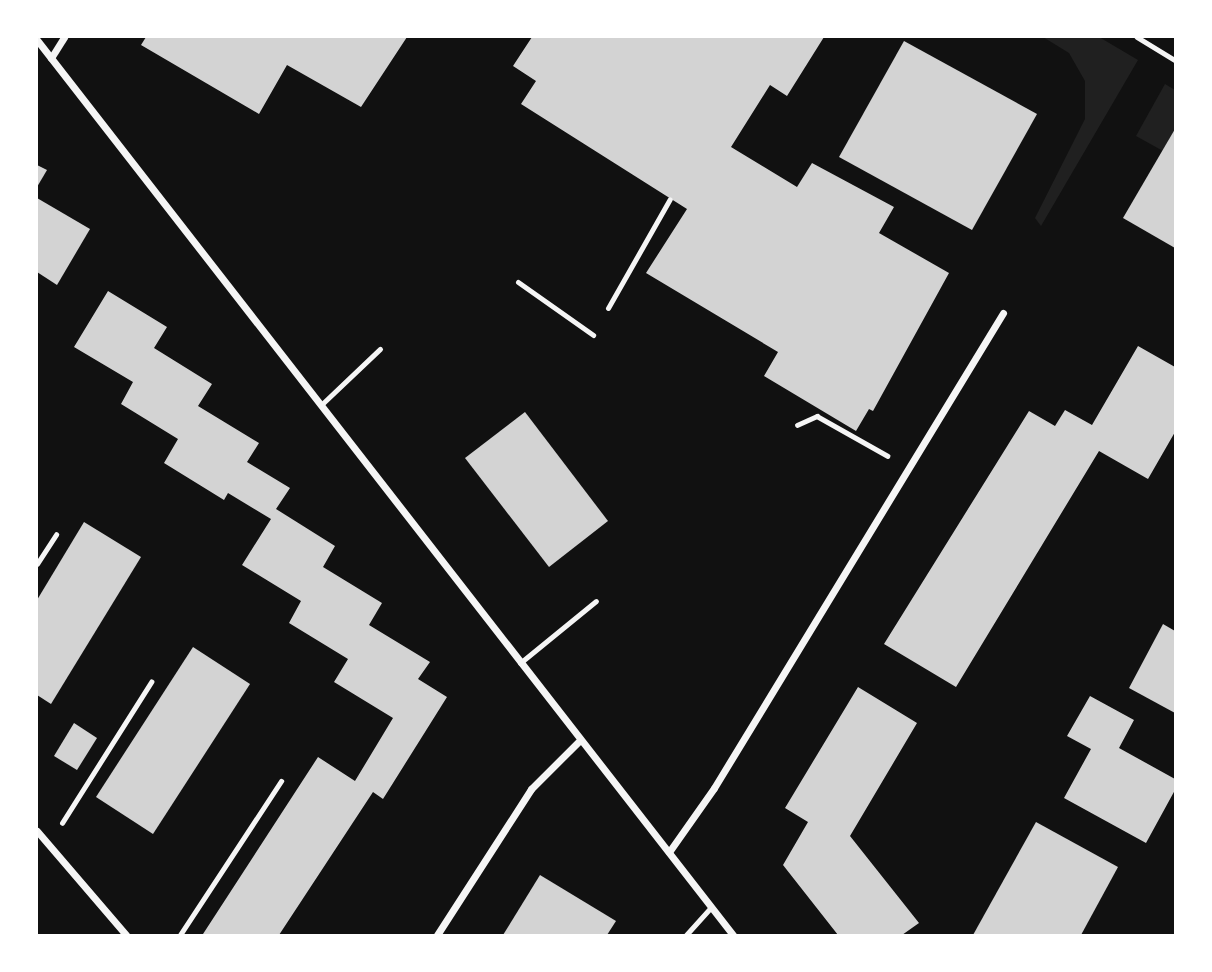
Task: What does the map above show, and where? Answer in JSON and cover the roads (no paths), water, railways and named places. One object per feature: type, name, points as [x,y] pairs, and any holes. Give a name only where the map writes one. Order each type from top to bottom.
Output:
[{"type":"street","points":[[51,58],[64,37]]},
{"type":"street","points":[[37,40],[323,404],[579,741],[733,935]]},
{"type":"street","points":[[668,852],[714,788],[1003,313]]},
{"type":"street","points":[[437,935],[531,789],[579,741]]},
{"type":"street","points":[[37,831],[126,935]]},
{"type":"lane","points":[[608,308],[670,199]]},
{"type":"lane","points":[[518,282],[593,335]]},
{"type":"lane","points":[[323,404],[380,349]]},
{"type":"lane","points":[[520,663],[596,601]]},
{"type":"lane","points":[[686,935],[711,907]]}]
